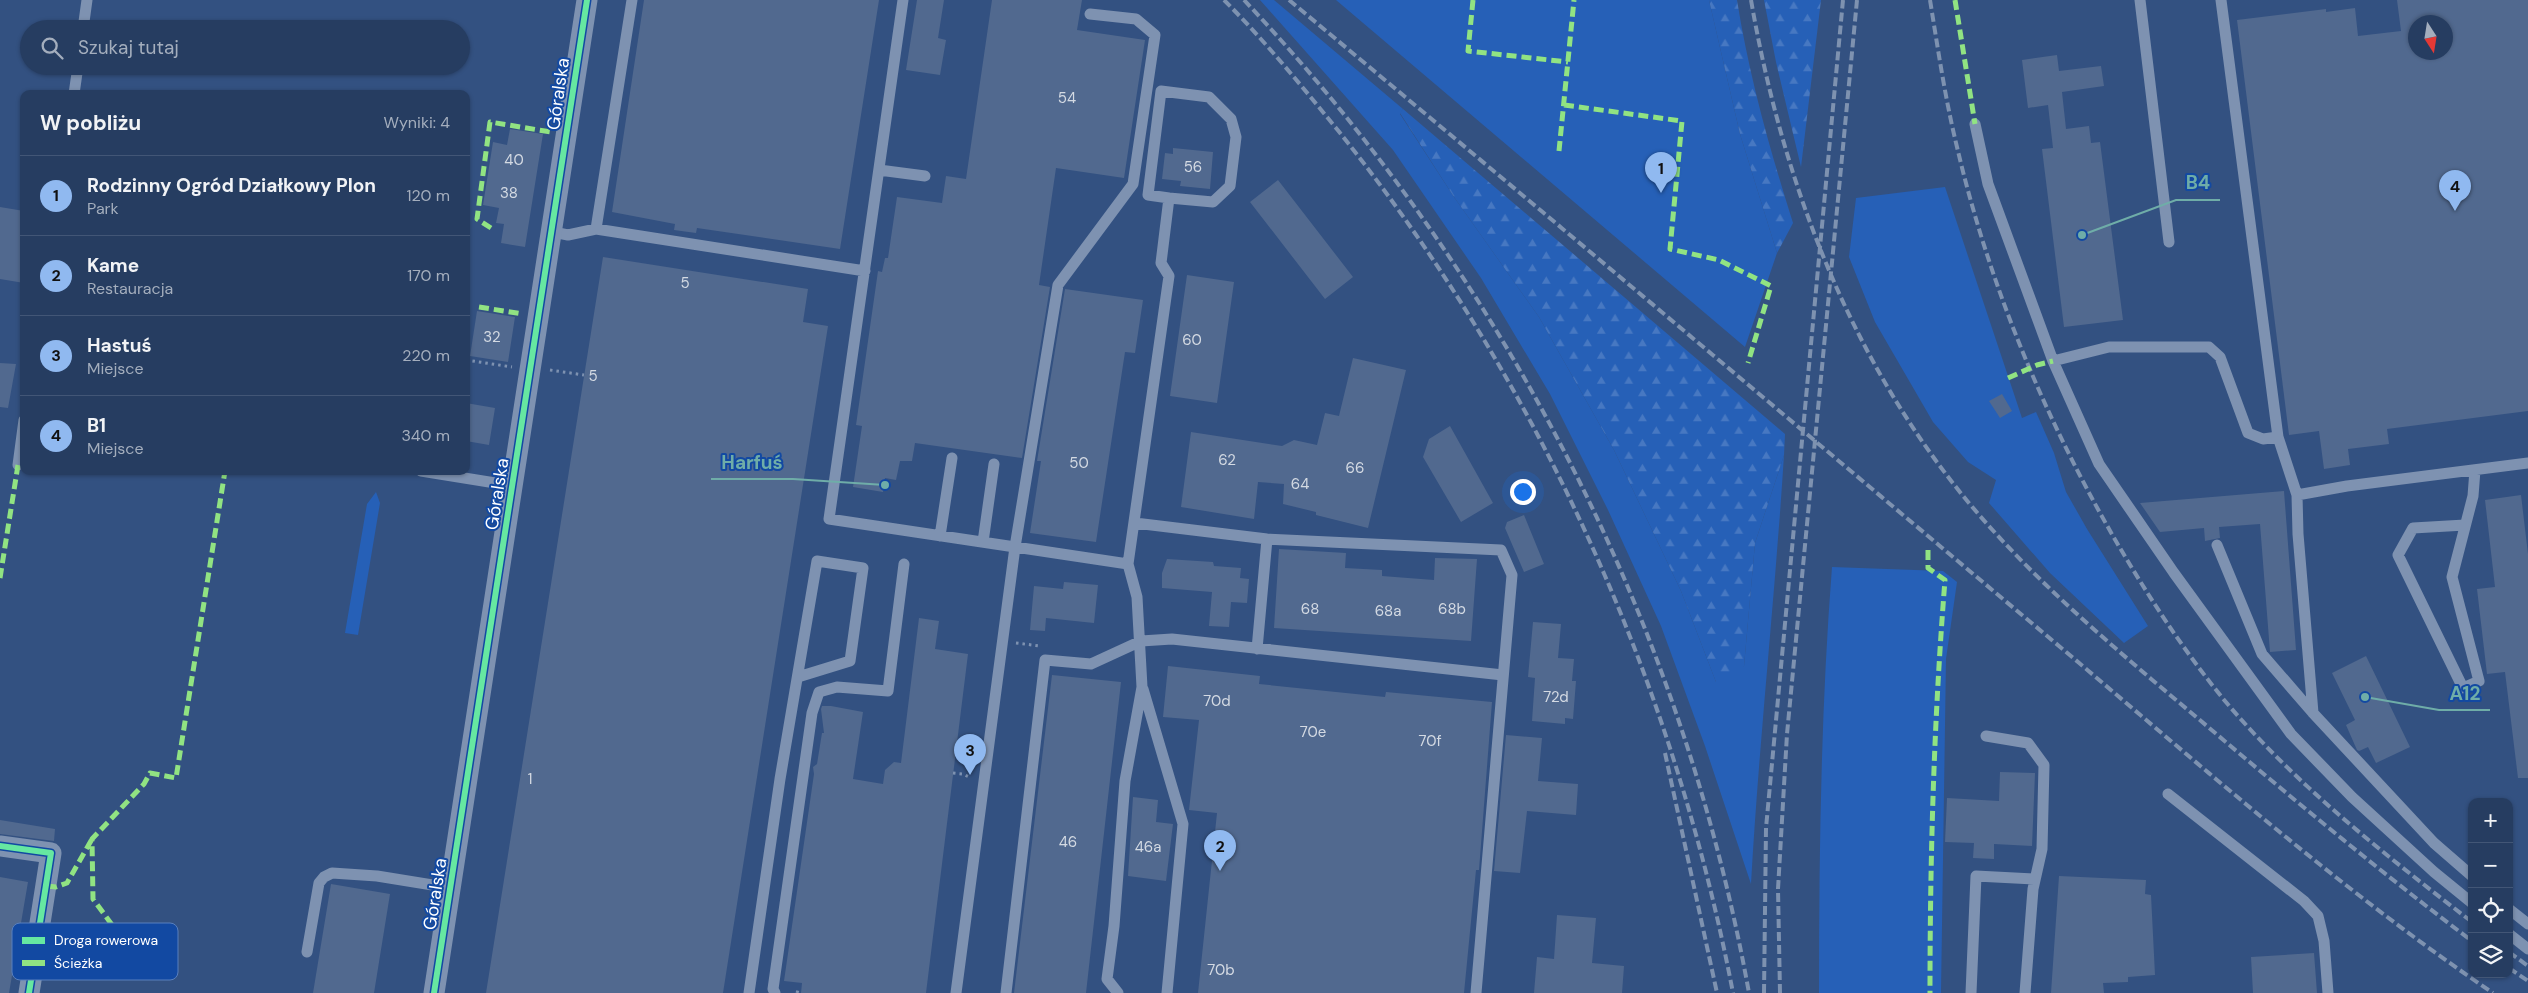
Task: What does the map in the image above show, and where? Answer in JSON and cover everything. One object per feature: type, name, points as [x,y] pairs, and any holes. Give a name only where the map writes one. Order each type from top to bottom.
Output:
[{"type":"street","name":"Góralska","points":[[434,993],[514,486],[526,392],[553,232],[587,0]]},
{"type":"street","points":[[0,846],[50,853],[40,923]]},
{"type":"street","points":[[29,993],[31,980]]},
{"type":"lane","points":[[84,20],[86,0]]},
{"type":"lane","points":[[596,229],[632,0]]},
{"type":"lane","points":[[903,0],[829,519],[1128,564]]},
{"type":"lane","points":[[2140,0],[2169,242]]},
{"type":"lane","points":[[2221,0],[2278,437],[2297,495],[2298,534],[2313,713]]},
{"type":"lane","points":[[956,993],[1015,547],[1058,285],[1133,184],[1155,35],[1136,20],[1090,14]]},
{"type":"lane","points":[[75,90],[77,75]]},
{"type":"lane","points":[[1161,90],[1209,97],[1231,120],[1236,137],[1230,186],[1213,202],[1169,198],[1148,196],[1161,90]]},
{"type":"lane","points":[[1975,124],[1988,184],[2053,361],[2099,464],[2174,573],[2280,719],[2352,797],[2434,872],[2468,900]]},
{"type":"lane","points":[[879,170],[925,176]]},
{"type":"lane","points":[[1118,993],[1107,979],[1114,926],[1125,782],[1142,687],[1141,641],[1137,597],[1128,564],[1169,276],[1161,263],[1169,198]]},
{"type":"lane","points":[[553,232],[568,235],[596,229],[865,272]]},
{"type":"lane","points":[[2053,361],[2109,347],[2209,346],[2220,357],[2248,433],[2263,439],[2278,437]]},
{"type":"lane","points":[[18,465],[20,450]]},
{"type":"lane","points":[[940,536],[952,458]]},
{"type":"lane","points":[[2297,495],[2528,463]]},
{"type":"lane","points":[[982,542],[994,464]]},
{"type":"lane","points":[[2466,525],[2413,528],[2398,555],[2463,688],[2479,681],[2452,577],[2474,496],[2475,470]]},
{"type":"lane","points":[[445,475],[514,486]]},
{"type":"lane","points":[[1135,524],[1267,539],[1501,550],[1512,575],[1476,993]]},
{"type":"lane","points":[[1257,649],[1267,539]]},
{"type":"lane","points":[[2217,545],[2262,654],[2313,713],[2434,843],[2468,873]]},
{"type":"lane","points":[[749,993],[780,779],[817,561],[863,568],[850,661],[798,676]]},
{"type":"lane","points":[[775,993],[773,989],[774,979],[812,713],[819,692],[837,687],[888,691],[904,564]]},
{"type":"lane","points":[[1006,993],[1045,660],[1091,664],[1141,641],[1172,639],[1503,674]]},
{"type":"lane","points":[[1142,687],[1183,824],[1167,993]]},
{"type":"lane","points":[[1986,736],[2028,743],[2044,765],[2042,849],[2035,879],[2025,993]]},
{"type":"lane","points":[[2168,794],[2304,901],[2318,916],[2324,941],[2328,993]]},
{"type":"lane","points":[[307,952],[318,883],[332,873],[377,876],[451,888]]},
{"type":"lane","points":[[1971,993],[1976,876],[2035,879]]},
{"type":"lane","points":[[2513,912],[2528,924]]},
{"type":"lane","points":[[2513,937],[2528,949]]},
{"type":"path","points":[[547,369],[584,375]]},
{"type":"path","points":[[1003,641],[1041,646],[1045,660]]},
{"type":"path","points":[[953,773],[963,774],[974,780]]},
{"type":"green space","points":[[1260,0],[1274,0],[1403,109],[1400,114],[1454,197],[1539,317],[1614,450],[1681,591],[1716,682],[1744,666],[1755,543],[1784,455],[1751,884],[1705,746],[1661,626],[1608,510],[1550,394],[1481,278],[1393,150]]},
{"type":"green space","points":[[1336,0],[1709,0],[1740,134],[1777,253],[1745,347]]},
{"type":"green space","points":[[1709,0],[1737,0],[1761,113],[1793,223],[1777,253],[1740,134]]},
{"type":"green space","points":[[1764,0],[1821,0],[1801,167],[1776,62]]},
{"type":"green space","points":[[1403,109],[1785,434],[1784,455],[1755,543],[1744,666],[1734,682],[1716,682],[1681,591],[1614,450],[1539,317],[1454,197],[1400,113]]},
{"type":"green space","points":[[1945,187],[2022,418],[2036,412],[2054,453],[2066,492],[2148,626],[2124,643],[2050,573],[1989,503],[1996,480],[1968,462],[1933,422],[1875,322],[1849,257],[1856,198]]},
{"type":"green space","points":[[376,492],[380,503],[358,635],[345,633],[367,504]]},
{"type":"green space","points":[[1832,567],[1943,571],[1957,582],[1946,659],[1941,993],[1819,993],[1821,780],[1825,673]]},
{"type":"building","points":[[644,0],[879,0],[840,249],[697,228],[696,233],[674,230],[675,224],[612,212]]},
{"type":"building","points":[[917,0],[944,0],[938,38],[946,40],[940,75],[906,70]]},
{"type":"building","points":[[992,0],[1082,0],[1077,30],[1145,40],[1124,178],[1056,168],[1039,285],[1050,287],[1022,458],[915,443],[912,461],[900,461],[896,480],[885,478],[883,492],[853,487],[862,426],[856,425],[878,271],[882,272],[885,258],[888,258],[897,197],[942,203],[946,176],[966,179]]},
{"type":"building","points":[[2397,0],[2528,0],[2528,411],[2387,429],[2389,444],[2348,449],[2350,465],[2324,469],[2319,431],[2289,435],[2237,20],[2326,9],[2326,12],[2355,8],[2358,36],[2401,31]]},
{"type":"building","points":[[2057,55],[2059,71],[2101,66],[2104,86],[2062,92],[2066,129],[2089,126],[2091,143],[2100,142],[2123,320],[2064,327],[2042,149],[2053,148],[2048,105],[2028,108],[2022,60]]},
{"type":"building","points":[[510,129],[543,134],[525,247],[501,243],[504,224],[496,223],[499,208],[483,205],[493,142],[507,145]]},
{"type":"building","points":[[1173,148],[1213,152],[1210,189],[1180,186],[1181,181],[1162,179],[1165,153],[1173,154]]},
{"type":"building","points":[[1278,180],[1353,277],[1325,299],[1250,202]]},
{"type":"building","points":[[0,207],[20,210],[20,282],[0,279]]},
{"type":"building","points":[[603,257],[808,289],[803,322],[828,326],[723,993],[486,993]]},
{"type":"building","points":[[1187,275],[1234,282],[1217,403],[1170,396]]},
{"type":"building","points":[[1065,289],[1143,300],[1135,353],[1125,352],[1096,542],[1030,533],[1041,461],[1037,461]]},
{"type":"building","points":[[477,311],[515,317],[508,362],[470,356]]},
{"type":"building","points":[[1353,358],[1406,370],[1368,528],[1316,515],[1316,512],[1283,504],[1284,484],[1258,482],[1254,519],[1181,507],[1191,432],[1282,446],[1294,440],[1317,445],[1325,413],[1339,416]]},
{"type":"building","points":[[0,363],[16,364],[8,408],[0,407]]},
{"type":"building","points":[[2002,394],[2012,411],[2000,418],[1989,401]]},
{"type":"building","points":[[470,404],[495,408],[489,445],[470,442]]},
{"type":"building","points":[[1450,426],[1493,503],[1461,522],[1423,457],[1429,439]]},
{"type":"building","points":[[2284,491],[2296,650],[2270,652],[2260,524],[2219,527],[2220,538],[2205,541],[2204,528],[2160,532],[2140,503]]},
{"type":"building","points":[[2521,495],[2528,554],[2528,778],[2518,778],[2505,672],[2487,674],[2477,589],[2495,587],[2485,500]]},
{"type":"building","points":[[1524,515],[1544,564],[1524,572],[1505,528],[1507,522]]},
{"type":"building","points":[[1279,549],[1346,553],[1345,568],[1382,570],[1382,576],[1434,580],[1435,558],[1477,559],[1471,641],[1274,628]]},
{"type":"building","points":[[1167,559],[1213,562],[1214,566],[1241,568],[1240,578],[1249,579],[1247,603],[1231,602],[1229,627],[1209,626],[1212,592],[1162,588],[1162,573]]},
{"type":"building","points":[[1064,582],[1098,585],[1094,623],[1046,618],[1045,631],[1030,630],[1034,586],[1063,589]]},
{"type":"building","points":[[919,618],[939,621],[935,649],[968,654],[926,993],[801,993],[802,983],[784,981],[814,774],[813,767],[817,764],[822,733],[824,733],[821,709],[822,706],[831,706],[863,712],[853,779],[883,784],[885,770],[894,762],[901,763]]},
{"type":"building","points":[[1533,622],[1561,624],[1558,658],[1574,659],[1572,681],[1576,681],[1573,719],[1565,718],[1565,724],[1532,721],[1535,678],[1528,677]]},
{"type":"building","points":[[2366,656],[2410,747],[2376,763],[2368,747],[2357,750],[2346,725],[2355,720],[2332,673]]},
{"type":"building","points":[[1168,666],[1260,676],[1259,684],[1385,697],[1386,692],[1492,702],[1479,870],[1476,870],[1464,993],[1198,993],[1217,813],[1189,810],[1199,720],[1163,717]]},
{"type":"building","points":[[1052,675],[1121,682],[1086,993],[1014,993]]},
{"type":"building","points":[[1506,735],[1542,738],[1538,781],[1578,784],[1576,815],[1527,811],[1520,873],[1494,871]]},
{"type":"building","points":[[2000,772],[2035,773],[2032,846],[1994,844],[1994,859],[1973,858],[1974,843],[1945,842],[1947,798],[1999,801]]},
{"type":"building","points":[[1133,797],[1158,800],[1156,822],[1173,824],[1166,881],[1128,876]]},
{"type":"building","points":[[0,820],[55,829],[54,841],[0,834]]},
{"type":"building","points":[[2059,876],[2146,880],[2145,894],[2151,895],[2155,975],[2128,977],[2128,982],[2103,983],[2104,993],[2051,993]]},
{"type":"building","points":[[0,877],[28,882],[21,923],[12,923],[12,975],[9,993],[0,993]]},
{"type":"building","points":[[331,884],[390,894],[374,993],[313,993]]},
{"type":"building","points":[[1557,915],[1596,918],[1592,963],[1624,966],[1622,993],[1534,993],[1537,957],[1554,959]]},
{"type":"building","points":[[2314,953],[2317,993],[2253,993],[2251,957]]},
{"type":"railway","points":[[1224,0],[1268,46],[1336,128],[1408,224],[1474,324],[1534,428],[1587,536],[1634,647],[1674,760],[1707,876],[1733,993]]},
{"type":"railway","points":[[1244,0],[1337,106],[1423,218],[1500,337],[1569,460],[1628,588],[1678,719],[1719,855],[1749,993]]},
{"type":"railway","points":[[1289,0],[2311,858],[2431,950],[2493,993]]},
{"type":"railway","points":[[1751,0],[1765,71],[1784,142],[1806,211],[1833,279],[1864,345],[1900,408],[1942,468],[1988,525],[2014,553],[2097,632],[2310,812],[2468,938]]},
{"type":"railway","points":[[1764,993],[1766,828],[1843,0]]},
{"type":"railway","points":[[1780,993],[1778,889],[1787,734],[1857,0]]},
{"type":"railway","points":[[1930,0],[1945,92],[1957,147],[1970,198],[2002,298],[2041,395],[2113,536],[2152,600],[2209,682],[2253,732],[2342,818],[2468,919]]},
{"type":"railway","points":[[1665,753],[1717,993]]},
{"type":"railway","points":[[2513,955],[2528,966]]},
{"type":"railway","points":[[2513,971],[2528,981]]},
{"type":"marked path","points":[[1473,0],[1468,51],[1568,62]]},
{"type":"marked path","points":[[1559,151],[1574,0]]},
{"type":"marked path","points":[[1955,0],[1975,124]]},
{"type":"marked path","points":[[1564,105],[1682,121],[1670,249],[1719,260],[1771,286],[1748,363]]},
{"type":"marked path","points":[[491,228],[477,219],[490,122],[551,132]]},
{"type":"marked path","points":[[479,307],[523,314]]},
{"type":"marked path","points":[[2008,378],[2037,365],[2053,361]]},
{"type":"marked path","points":[[0,578],[18,465]]},
{"type":"marked path","points":[[111,923],[93,899],[92,839],[144,784],[150,773],[176,778],[224,475]]},
{"type":"marked path","points":[[1928,550],[1928,568],[1945,580],[1933,786],[1930,993]]},
{"type":"marked path","points":[[47,886],[56,887],[67,883],[92,839]]},
{"type":"cycle path","points":[[434,993],[587,0]]},
{"type":"cycle path","points":[[0,846],[51,853],[40,923]]},
{"type":"cycle path","points":[[29,993],[31,980]]},
{"type":"place","name":"Rodzinny Ogród Działkowy Plon","points":[[1661,193]]},
{"type":"place","name":"B1","points":[[2455,211]]},
{"type":"place","name":"B4","points":[[2082,235]]},
{"type":"place","name":"Harfuś","points":[[885,485]]},
{"type":"place","name":"A12","points":[[2365,697]]},
{"type":"place","name":"Hastuś","points":[[970,775]]},
{"type":"place","name":"Kame","points":[[1220,871]]}]
